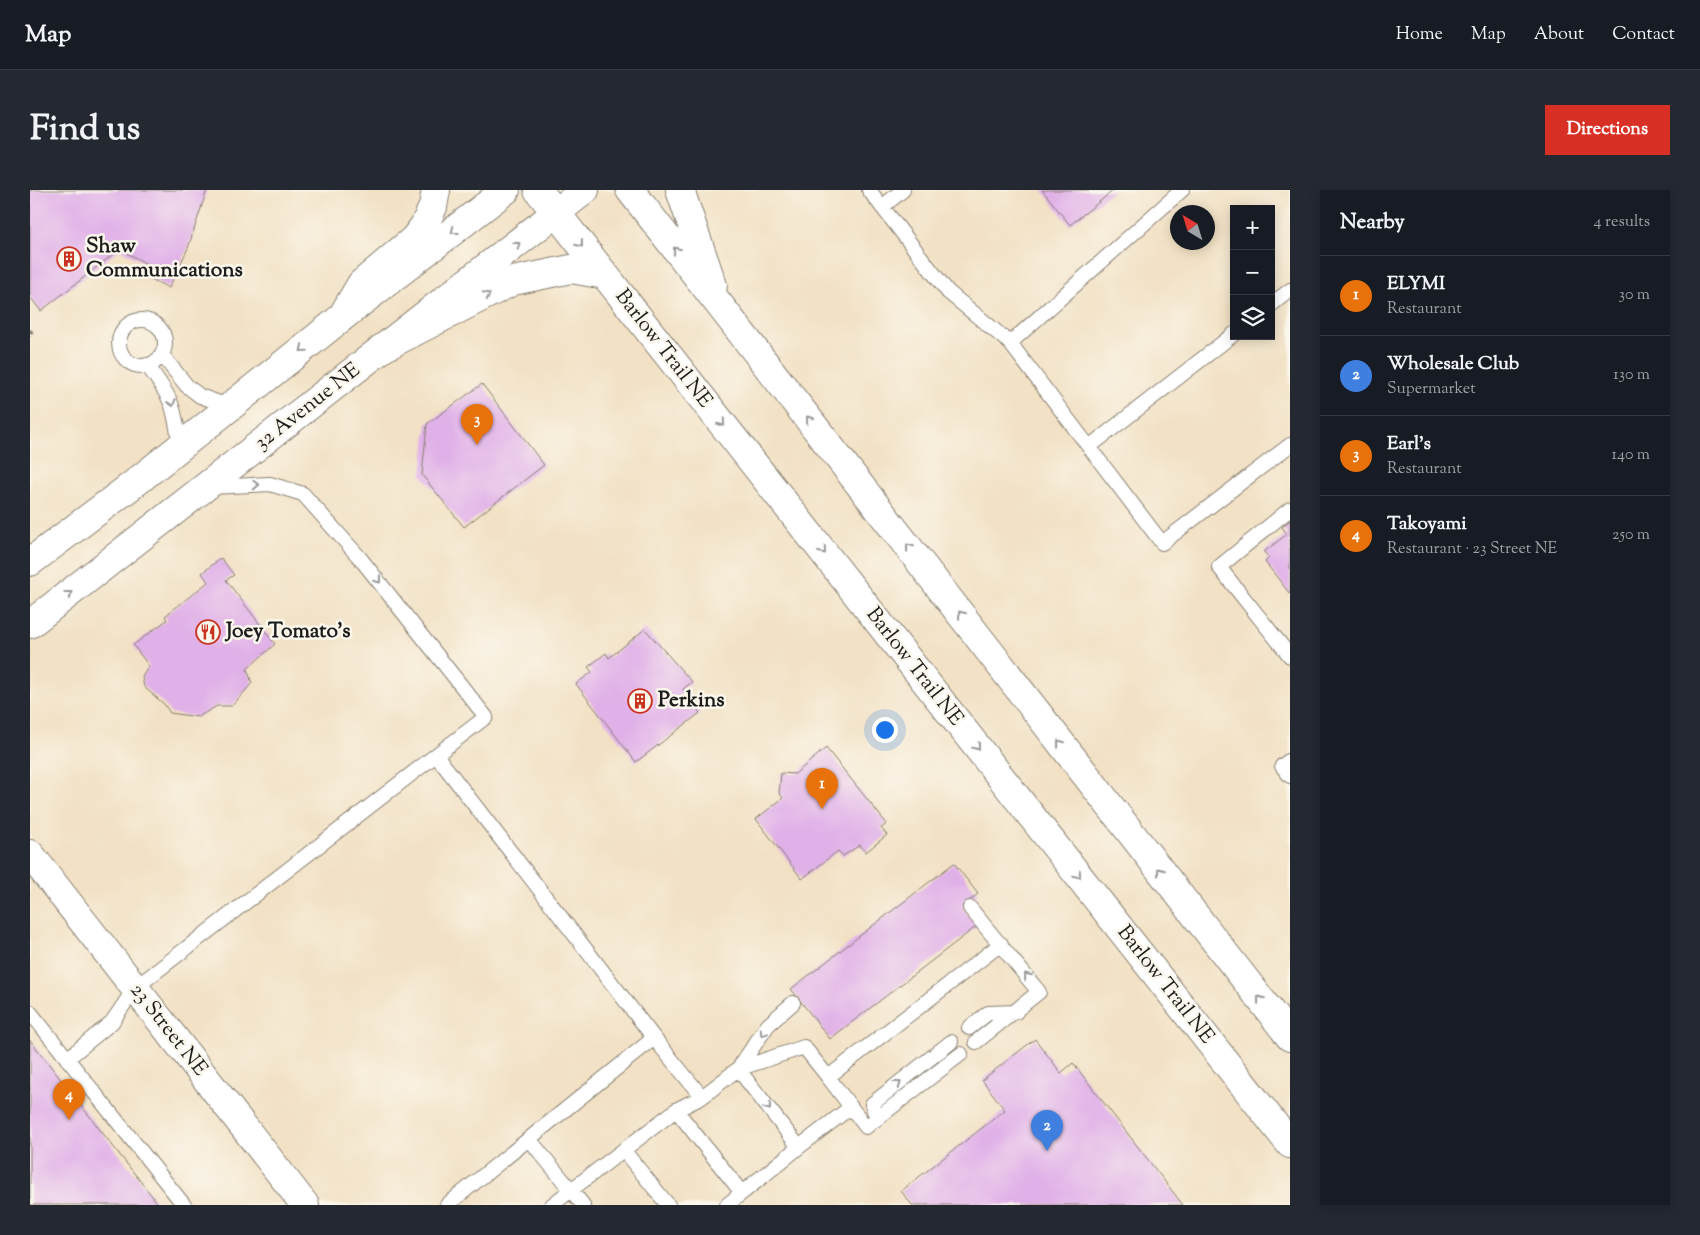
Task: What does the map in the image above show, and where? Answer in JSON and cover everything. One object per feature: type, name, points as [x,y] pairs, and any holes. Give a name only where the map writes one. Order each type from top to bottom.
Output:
[{"type":"main road","points":[[341,318],[361,284],[414,240],[430,213],[436,190]]},
{"type":"main road","points":[[30,562],[180,448],[341,318],[506,190]]},
{"type":"main road","name":"Barlow Trail NE","points":[[538,190],[1290,1144]]},
{"type":"main road","name":"32 Avenue NE","points":[[30,624],[208,487],[585,190]]},
{"type":"main road","points":[[630,190],[1290,1038]]},
{"type":"main road","points":[[680,190],[719,304]]},
{"type":"main road","points":[[381,349],[513,281],[571,269],[605,275]]},
{"type":"main road","points":[[30,538],[134,483]]},
{"type":"main road","name":"23 Street NE","points":[[30,854],[306,1205]]},
{"type":"lane","points":[[869,190],[948,292],[1010,343],[1162,543],[1290,445]]},
{"type":"lane","points":[[882,207],[903,190]]},
{"type":"lane","points":[[1010,343],[1182,190]]},
{"type":"lane","points":[[1275,302],[1290,290]]},
{"type":"lane","points":[[141,320],[156,324],[165,338],[162,355],[147,365],[131,363],[120,351],[119,338],[128,324],[141,320]]},
{"type":"lane","points":[[1089,447],[1230,337]]},
{"type":"lane","points":[[162,355],[187,386],[200,396],[231,407]]},
{"type":"lane","points":[[147,365],[169,394],[174,408],[180,448]]},
{"type":"lane","points":[[67,1058],[112,1022],[135,988],[486,718],[360,558],[303,494],[270,484],[208,487]]},
{"type":"lane","points":[[1290,509],[1219,567],[1290,656]]},
{"type":"lane","points":[[436,756],[654,1038],[702,1096]]},
{"type":"lane","points":[[1290,760],[1282,766],[1290,776]]},
{"type":"lane","points":[[970,908],[1040,992],[976,1042]]},
{"type":"lane","points":[[828,1077],[1001,944]]},
{"type":"lane","points":[[552,1205],[676,1110],[702,1096],[738,1068],[768,1025],[793,1004]]},
{"type":"lane","points":[[30,1012],[184,1205]]},
{"type":"lane","points":[[970,1028],[988,1013],[1016,1012]]},
{"type":"lane","points":[[447,1205],[654,1038]]},
{"type":"lane","points":[[877,1119],[872,1104],[951,1042]]},
{"type":"lane","points":[[738,1068],[804,1047],[866,1127],[962,1054]]},
{"type":"lane","points":[[738,1068],[799,1147]]},
{"type":"lane","points":[[727,1205],[851,1106]]},
{"type":"lane","points":[[676,1110],[742,1193]]},
{"type":"lane","points":[[529,1139],[583,1205]]},
{"type":"lane","points":[[624,1151],[668,1205]]},
{"type":"path","points":[[30,330],[33,334],[30,336]]},
{"type":"building","name":"Shaw Communications","points":[[30,190],[207,190],[188,248],[169,288],[149,278],[154,268],[120,249],[41,311],[30,297]]},
{"type":"building","points":[[1042,190],[1114,190],[1070,225]]},
{"type":"building","points":[[482,384],[544,465],[464,527],[422,475],[427,424]]},
{"type":"building","points":[[1290,520],[1290,594],[1265,562],[1269,558],[1264,552],[1287,534],[1282,527]]},
{"type":"building","name":"Joey Tomato's","points":[[221,558],[234,575],[226,580],[275,644],[247,669],[252,683],[232,706],[217,706],[198,717],[170,713],[164,704],[144,687],[142,677],[149,666],[133,645],[167,620],[165,616],[208,582],[202,573]]},
{"type":"building","name":"Perkins","points":[[645,629],[692,682],[683,689],[700,713],[636,762],[576,684],[592,672],[588,667],[606,653],[609,658]]},
{"type":"building","points":[[826,748],[887,824],[881,828],[887,835],[866,852],[860,845],[843,856],[838,851],[802,879],[756,819],[783,798],[779,793],[781,773],[795,774]]},
{"type":"building","points":[[954,863],[978,894],[962,906],[977,926],[830,1039],[791,989]]},
{"type":"building","points":[[1035,1039],[1061,1073],[1073,1063],[1183,1205],[912,1205],[901,1191],[1005,1110],[982,1080]]},
{"type":"building","points":[[30,1040],[159,1205],[30,1205]]},
{"type":"place","name":"Shaw Communications","points":[[69,259]]},
{"type":"place","name":"Earl's","points":[[477,445]]},
{"type":"place","name":"Joey Tomato's","points":[[208,632]]},
{"type":"place","name":"Perkins","points":[[640,701]]},
{"type":"place","name":"ELYMI","points":[[822,809]]},
{"type":"place","name":"Takoyami","points":[[69,1120]]},
{"type":"place","name":"Wholesale Club","points":[[1047,1151]]}]
